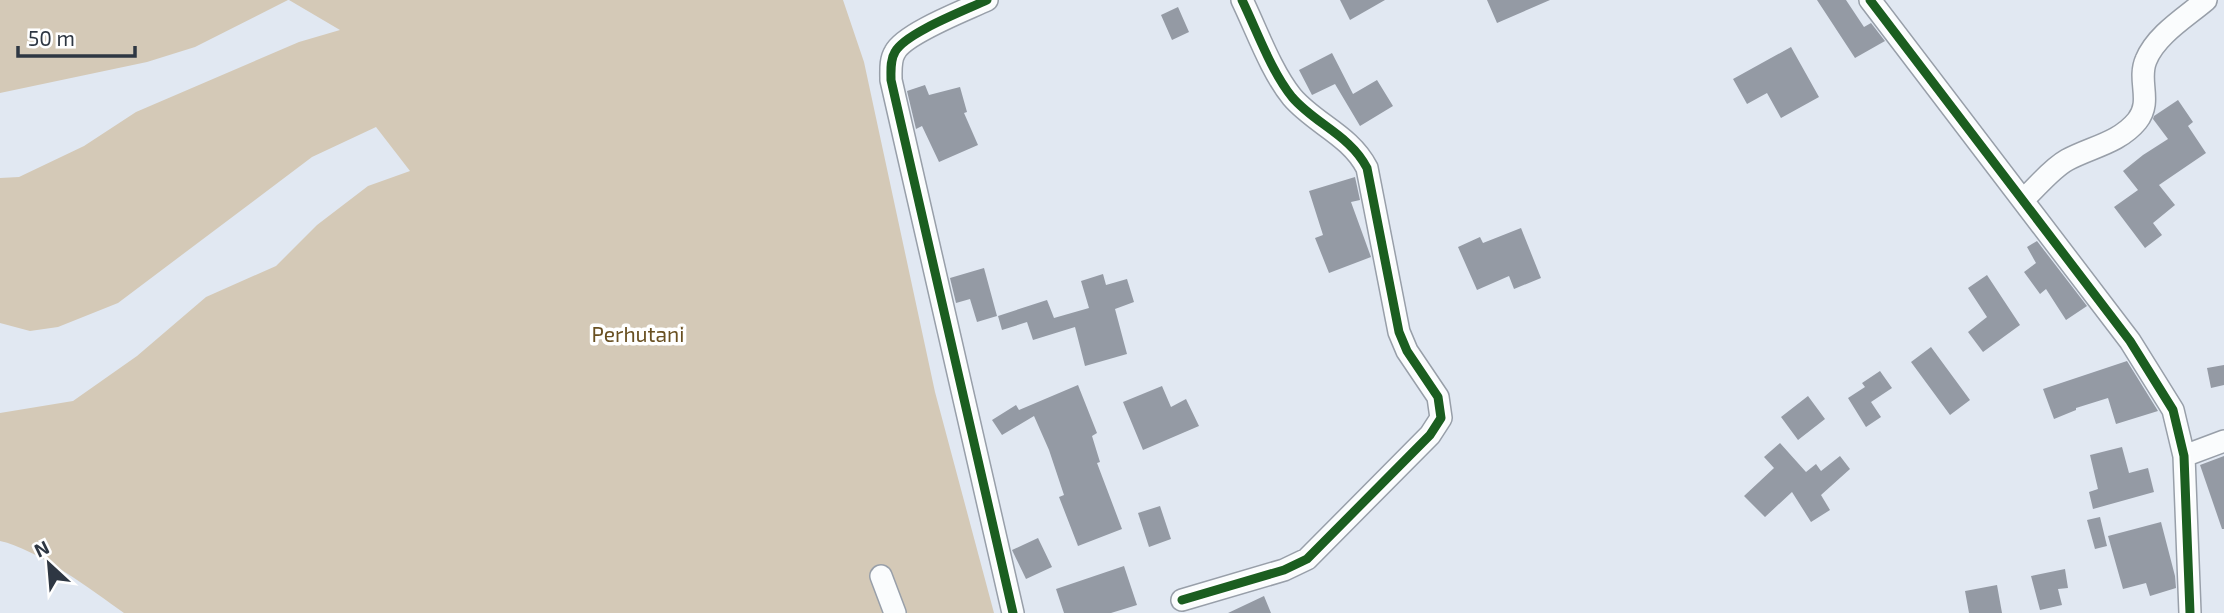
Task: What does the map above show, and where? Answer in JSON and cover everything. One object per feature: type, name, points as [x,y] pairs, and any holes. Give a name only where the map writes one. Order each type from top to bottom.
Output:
[{"type":"street","points":[[987,0],[907,38],[895,51],[891,63],[891,80],[1013,613]]},
{"type":"street","points":[[1182,600],[1284,570],[1307,559],[1430,435],[1441,418],[1438,397],[1399,332],[1367,168],[1360,154],[1294,100],[1283,84],[1242,0]]},
{"type":"street","points":[[1870,0],[2130,341],[2165,394],[2173,410],[2183,456],[2190,613]]},
{"type":"street","points":[[2024,200],[2067,160],[2117,138],[2132,126],[2144,110],[2145,61],[2160,39],[2206,0]]},
{"type":"street","points":[[2183,456],[2224,442]]},
{"type":"street","points":[[881,576],[895,613]]},
{"type":"green space","points":[[0,0],[288,0],[195,47],[147,62],[0,93]]},
{"type":"green space","name":"Perhutani","points":[[289,0],[843,0],[864,62],[935,392],[994,613],[124,613],[47,561],[15,545],[0,541],[0,413],[73,401],[137,356],[206,297],[276,266],[317,225],[368,186],[410,171],[376,127],[312,157],[118,303],[58,327],[30,331],[0,323],[0,178],[19,177],[84,146],[136,112],[299,42],[340,30]]},
{"type":"building","points":[[1340,0],[1385,0],[1350,20]]},
{"type":"building","points":[[1487,0],[1550,0],[1497,23]]},
{"type":"building","points":[[1817,0],[1846,0],[1864,27],[1871,23],[1885,41],[1855,58]]},
{"type":"building","points":[[1178,7],[1189,32],[1172,40],[1161,15]]},
{"type":"building","points":[[1791,47],[1819,97],[1781,118],[1767,93],[1747,104],[1733,79]]},
{"type":"building","points":[[1332,53],[1353,94],[1377,80],[1393,106],[1360,126],[1335,84],[1312,95],[1299,70]]},
{"type":"building","points":[[925,85],[929,95],[960,87],[967,112],[964,113],[978,145],[939,162],[922,126],[916,129],[907,91]]},
{"type":"building","points":[[2178,100],[2193,122],[2188,126],[2206,153],[2159,185],[2175,205],[2153,223],[2162,235],[2145,248],[2114,207],[2138,190],[2123,171],[2168,139],[2153,119],[2154,116]]},
{"type":"building","points":[[1355,177],[1360,200],[1351,202],[1371,257],[1329,273],[1315,238],[1323,235],[1309,191]]},
{"type":"building","points":[[1521,228],[1541,278],[1514,289],[1509,276],[1477,290],[1458,247],[1480,237],[1483,243]]},
{"type":"building","points":[[2037,241],[2087,306],[2066,320],[2046,289],[2040,294],[2024,272],[2036,263],[2027,247]]},
{"type":"building","points":[[984,268],[997,316],[977,322],[970,299],[956,303],[950,278]]},
{"type":"building","points":[[1103,274],[1106,285],[1127,279],[1134,302],[1115,309],[1127,354],[1085,366],[1075,327],[1033,340],[1027,322],[1002,330],[998,316],[1047,300],[1054,318],[1089,308],[1081,281]]},
{"type":"building","points":[[1987,275],[2020,325],[1983,352],[1968,332],[1987,317],[1968,288]]},
{"type":"building","points":[[1931,347],[1970,400],[1950,415],[1911,362]]},
{"type":"building","points":[[2127,361],[2158,411],[2116,424],[2108,398],[2076,408],[2054,419],[2043,389]]},
{"type":"building","points":[[2224,365],[2224,385],[2211,388],[2207,368]]},
{"type":"building","points":[[1880,371],[1892,388],[1871,402],[1881,417],[1866,427],[1848,398],[1865,387],[1862,383]]},
{"type":"building","points":[[1078,385],[1097,433],[1092,436],[1100,462],[1097,463],[1122,529],[1078,546],[1059,497],[1064,495],[1049,450],[1034,416],[1002,435],[992,420],[1016,405],[1019,410]]},
{"type":"building","points":[[1162,386],[1171,407],[1186,399],[1199,426],[1143,450],[1123,402]]},
{"type":"building","points":[[1808,396],[1825,419],[1798,440],[1781,417]]},
{"type":"building","points":[[1780,443],[1806,472],[1816,464],[1821,471],[1840,456],[1850,469],[1821,495],[1830,510],[1811,522],[1792,492],[1765,517],[1744,496],[1774,468],[1764,457]]},
{"type":"building","points":[[2122,447],[2129,473],[2148,468],[2154,492],[2093,509],[2089,492],[2098,489],[2090,455]]},
{"type":"building","points":[[2224,456],[2224,529],[2222,529],[2200,465]]},
{"type":"building","points":[[1160,506],[1171,539],[1149,547],[1138,513]]},
{"type":"building","points":[[2100,517],[2107,546],[2095,549],[2087,520]]},
{"type":"building","points":[[2161,522],[2176,588],[2150,596],[2146,583],[2123,589],[2108,536]]},
{"type":"building","points":[[1038,538],[1052,567],[1026,579],[1012,550]]},
{"type":"building","points":[[1124,566],[1137,605],[1111,613],[1064,613],[1056,589]]},
{"type":"building","points":[[2065,569],[2068,588],[2058,589],[2062,605],[2040,610],[2031,576]]},
{"type":"building","points":[[1997,585],[2002,613],[1969,613],[1965,591]]},
{"type":"building","points":[[1264,596],[1271,613],[1228,613]]},
{"type":"cycle path","points":[[987,0],[923,30],[901,45],[892,58],[891,80],[1013,613]]},
{"type":"cycle path","points":[[1182,600],[1284,570],[1307,559],[1430,435],[1441,418],[1438,397],[1407,351],[1399,332],[1367,168],[1342,138],[1311,115],[1284,87],[1242,0]]},
{"type":"cycle path","points":[[1870,0],[2130,341],[2173,410],[2184,456],[2190,613]]}]
